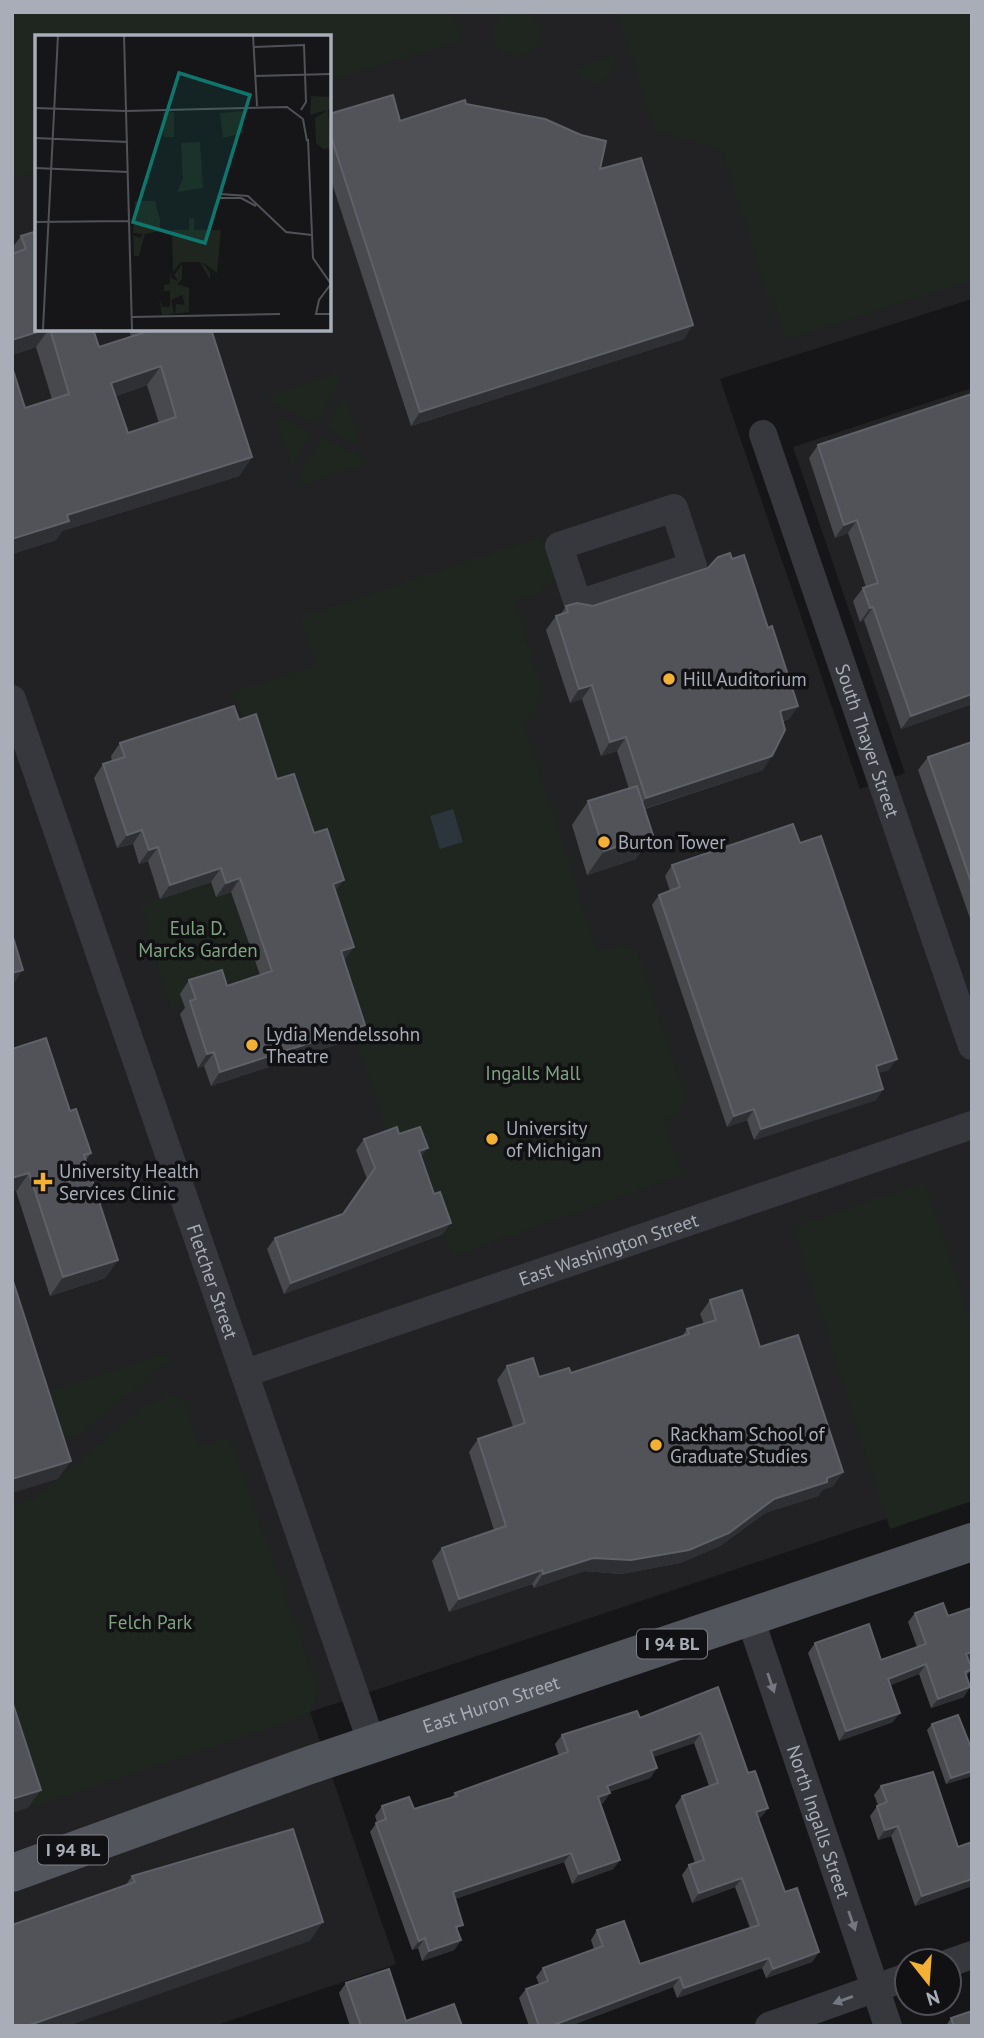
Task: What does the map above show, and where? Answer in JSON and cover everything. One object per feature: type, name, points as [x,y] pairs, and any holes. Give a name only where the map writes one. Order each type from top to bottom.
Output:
[{"type":"main road","name":"East Huron Street","points":[[12,1873],[372,1744],[972,1542]]},
{"type":"street","name":"South Thayer Street","points":[[762,434],[972,1046]]},
{"type":"street","points":[[674,508],[694,566],[578,604],[559,546],[674,508]]},
{"type":"street","name":"Fletcher Street","points":[[12,699],[372,1744]]},
{"type":"street","name":"East Washington Street","points":[[246,1373],[972,1125]]},
{"type":"street","name":"North Ingalls Street","points":[[750,1618],[888,2026]]},
{"type":"street","points":[[769,2026],[893,1982]]},
{"type":"shaded area","name":"University of Michigan","points":[[12,12],[972,12],[972,299],[720,379],[860,789],[905,773],[793,447],[972,388],[972,1490],[310,1712],[396,1964],[214,2026],[12,2026]]},
{"type":"shaded area","points":[[453,809],[463,842],[440,849],[430,816]]},
{"type":"green space","points":[[516,10],[532,17],[539,33],[532,49],[516,56],[500,49],[493,33],[500,17]]},
{"type":"green space","points":[[12,12],[452,12],[461,40],[331,80],[331,35],[35,35],[35,172],[12,178]]},
{"type":"green space","points":[[617,12],[965,12],[972,32],[972,280],[786,340],[774,302],[770,303],[723,153],[717,148],[655,131]]},
{"type":"green space","points":[[614,55],[611,72],[600,81],[586,80],[574,69]]},
{"type":"green space","points":[[337,373],[340,380],[316,424],[270,402],[268,395]]},
{"type":"green space","points":[[346,398],[359,441],[357,445],[326,428],[341,399]]},
{"type":"green space","points":[[282,417],[311,434],[292,467],[276,421]]},
{"type":"green space","points":[[322,438],[363,457],[366,464],[298,486],[297,480]]},
{"type":"green space","name":"Ingalls Mall","points":[[542,536],[555,578],[537,594],[514,601],[542,691],[532,717],[523,721],[597,951],[622,944],[638,953],[686,1098],[677,1115],[663,1120],[682,1175],[453,1256],[392,1145],[234,692],[316,665],[301,617]]},
{"type":"green space","name":"Eula D. Marcks Garden","points":[[211,882],[216,896],[230,892],[259,972],[214,988],[180,994],[183,1004],[171,1008],[145,929],[149,928],[141,905]]},
{"type":"green space","points":[[925,1182],[972,1325],[972,1501],[890,1529],[793,1227]]},
{"type":"green space","points":[[167,1353],[169,1361],[78,1435],[12,1455],[12,1431],[39,1394]]},
{"type":"green space","name":"Felch Park","points":[[176,1395],[183,1399],[199,1447],[225,1438],[232,1444],[316,1683],[318,1696],[307,1715],[28,1808],[12,1759],[12,1506],[35,1498],[146,1404]]},
{"type":"building","points":[[393,95],[400,121],[465,100],[466,104],[545,119],[581,135],[606,141],[600,169],[641,158],[693,325],[420,412],[331,136],[331,113]]},
{"type":"building","points":[[35,232],[35,331],[41,331],[12,340],[12,254],[26,249],[21,236]]},
{"type":"building","points":[[51,331],[94,331],[99,347],[149,331],[212,331],[252,457],[67,515],[69,521],[12,539],[12,367],[25,408],[69,394]],"holes":[[[161,366],[176,417],[128,433],[111,383]]]},
{"type":"building","points":[[972,394],[972,694],[911,716],[873,607],[870,608],[863,588],[878,583],[857,520],[844,525],[818,445]]},
{"type":"building","name":"Hill Auditorium","points":[[730,553],[732,559],[744,555],[768,628],[772,626],[798,706],[780,711],[785,730],[772,756],[646,798],[626,737],[610,742],[592,685],[579,689],[556,616],[568,612],[566,606],[577,603],[593,606],[708,568],[718,557]]},
{"type":"building","points":[[234,706],[239,720],[256,714],[277,779],[294,774],[314,833],[327,829],[344,880],[333,884],[354,947],[341,951],[365,1025],[220,1072],[214,1052],[207,1054],[190,1001],[196,999],[189,980],[222,970],[227,986],[272,971],[240,878],[226,883],[221,868],[170,885],[158,847],[149,850],[142,830],[127,835],[103,764],[125,757],[120,743]]},
{"type":"building","points":[[972,742],[972,885],[928,757]]},
{"type":"building","points":[[637,786],[653,835],[604,851],[588,801]]},
{"type":"building","points":[[793,824],[800,843],[821,836],[897,1059],[876,1066],[883,1089],[761,1129],[754,1109],[734,1116],[659,895],[680,887],[672,865]]},
{"type":"building","points":[[12,934],[23,970],[12,973]]},
{"type":"building","name":"University Health Services Clinic","points":[[46,1038],[70,1111],[76,1109],[91,1153],[84,1155],[118,1260],[63,1277],[29,1173],[12,1178],[12,1049]]},
{"type":"building","points":[[397,1127],[399,1134],[420,1127],[428,1148],[419,1151],[434,1194],[440,1192],[451,1223],[291,1283],[275,1238],[343,1214],[375,1168],[364,1139]]},
{"type":"building","points":[[12,1278],[71,1461],[12,1479]]},
{"type":"building","name":"Rackham School of Graduate Studies","points":[[742,1290],[760,1347],[798,1335],[843,1472],[827,1478],[827,1482],[774,1499],[729,1533],[689,1550],[631,1560],[593,1558],[543,1574],[542,1570],[459,1599],[442,1548],[506,1526],[478,1439],[525,1423],[507,1366],[533,1358],[539,1377],[569,1368],[571,1373],[689,1334],[687,1329],[716,1320],[710,1300]]},
{"type":"building","points":[[943,1603],[948,1616],[972,1608],[972,1652],[966,1654],[972,1669],[965,1672],[970,1687],[938,1699],[926,1664],[888,1679],[900,1713],[846,1731],[815,1643],[869,1624],[881,1660],[926,1644],[915,1613]]},
{"type":"building","points":[[718,1687],[748,1773],[755,1771],[768,1808],[756,1812],[785,1892],[797,1888],[819,1952],[773,1969],[769,1958],[684,1988],[680,1977],[551,2026],[539,2026],[526,1989],[548,1981],[543,1968],[603,1946],[597,1930],[624,1921],[640,1964],[759,1925],[742,1878],[699,1893],[689,1865],[704,1860],[682,1796],[718,1783],[701,1733],[651,1751],[657,1768],[607,1786],[610,1793],[598,1797],[620,1860],[579,1874],[571,1853],[453,1892],[463,1925],[456,1927],[461,1940],[429,1951],[425,1938],[419,1941],[376,1823],[386,1819],[382,1806],[409,1797],[414,1809],[457,1796],[455,1793],[568,1752],[562,1735],[637,1711],[640,1718]]},
{"type":"building","points":[[12,1701],[41,1790],[12,1799]]},
{"type":"building","points":[[958,1715],[972,1750],[972,1771],[951,1778],[932,1724]]},
{"type":"building","points":[[933,1772],[958,1847],[972,1842],[972,1879],[922,1896],[898,1826],[885,1830],[877,1806],[887,1802],[881,1786]]},
{"type":"building","points":[[293,1829],[323,1922],[27,2026],[12,2026],[12,1925],[135,1882],[132,1876]]},
{"type":"building","points":[[389,1969],[406,2021],[454,2004],[462,2026],[361,2026],[346,1983]]},
{"type":"building","points":[[972,2011],[972,2026],[954,2026],[951,2018],[963,2017],[963,2014]]},
{"type":"place","name":"Hill Auditorium","points":[[669,679]]},
{"type":"place","name":"Burton Tower","points":[[604,842]]},
{"type":"place","name":"Lydia Mendelssohn Theatre","points":[[252,1045]]},
{"type":"place","name":"University of Michigan","points":[[492,1139]]},
{"type":"place","name":"University Health Services Clinic","points":[[43,1182]]},
{"type":"place","name":"Rackham School of Graduate Studies","points":[[656,1445]]}]
